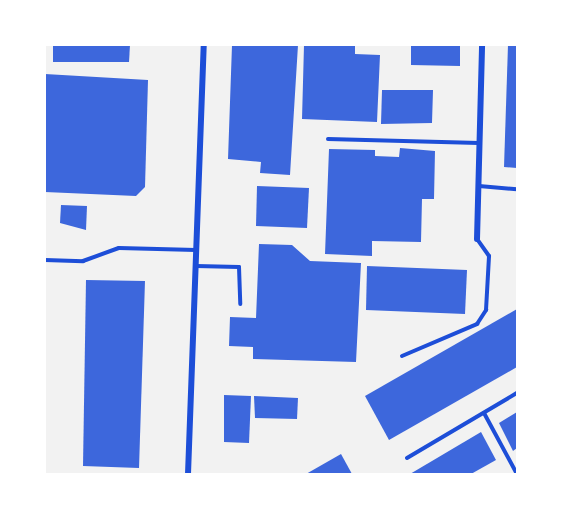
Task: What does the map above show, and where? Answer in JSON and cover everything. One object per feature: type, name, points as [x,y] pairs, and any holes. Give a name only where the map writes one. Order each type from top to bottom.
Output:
[{"type":"street","points":[[188,474],[204,45]]},
{"type":"street","points":[[477,239],[482,45]]},
{"type":"lane","points":[[328,139],[480,143]]},
{"type":"lane","points":[[479,186],[517,189]]},
{"type":"lane","points":[[402,356],[477,324],[486,310],[489,256],[477,239]]},
{"type":"lane","points":[[45,260],[82,261],[119,248],[196,250]]},
{"type":"lane","points":[[195,266],[239,267],[240,304]]},
{"type":"lane","points":[[406,458],[517,393]]},
{"type":"lane","points":[[484,413],[515,472]]},
{"type":"building","points":[[53,45],[130,45],[129,62],[53,62]]},
{"type":"building","points":[[232,45],[298,45],[290,175],[260,173],[261,162],[228,159]]},
{"type":"building","points":[[304,45],[355,45],[355,54],[380,55],[377,122],[302,119]]},
{"type":"building","points":[[411,45],[460,45],[460,66],[411,65]]},
{"type":"building","points":[[508,45],[517,45],[517,168],[504,167]]},
{"type":"building","points":[[45,74],[148,80],[145,187],[136,196],[45,192]]},
{"type":"building","points":[[382,90],[433,90],[432,123],[381,124]]},
{"type":"building","points":[[400,148],[435,151],[434,199],[422,199],[421,242],[372,241],[372,256],[325,254],[329,149],[375,150],[375,156],[399,157]]},
{"type":"building","points":[[257,186],[309,188],[307,228],[256,226]]},
{"type":"building","points":[[61,205],[87,206],[86,230],[60,223]]},
{"type":"building","points":[[259,244],[292,245],[310,261],[361,263],[356,362],[253,359],[253,347],[229,346],[230,317],[256,318]]},
{"type":"building","points":[[367,266],[467,270],[465,314],[366,310]]},
{"type":"building","points":[[86,280],[145,281],[139,468],[83,466]]},
{"type":"building","points":[[517,309],[517,367],[389,440],[365,396]]},
{"type":"building","points":[[224,395],[251,396],[249,443],[224,442]]},
{"type":"building","points":[[254,396],[298,398],[297,419],[255,418]]},
{"type":"building","points":[[517,412],[517,448],[513,451],[499,423]]},
{"type":"building","points":[[481,432],[496,460],[471,474],[410,474]]},
{"type":"building","points":[[341,454],[352,474],[306,474]]}]
